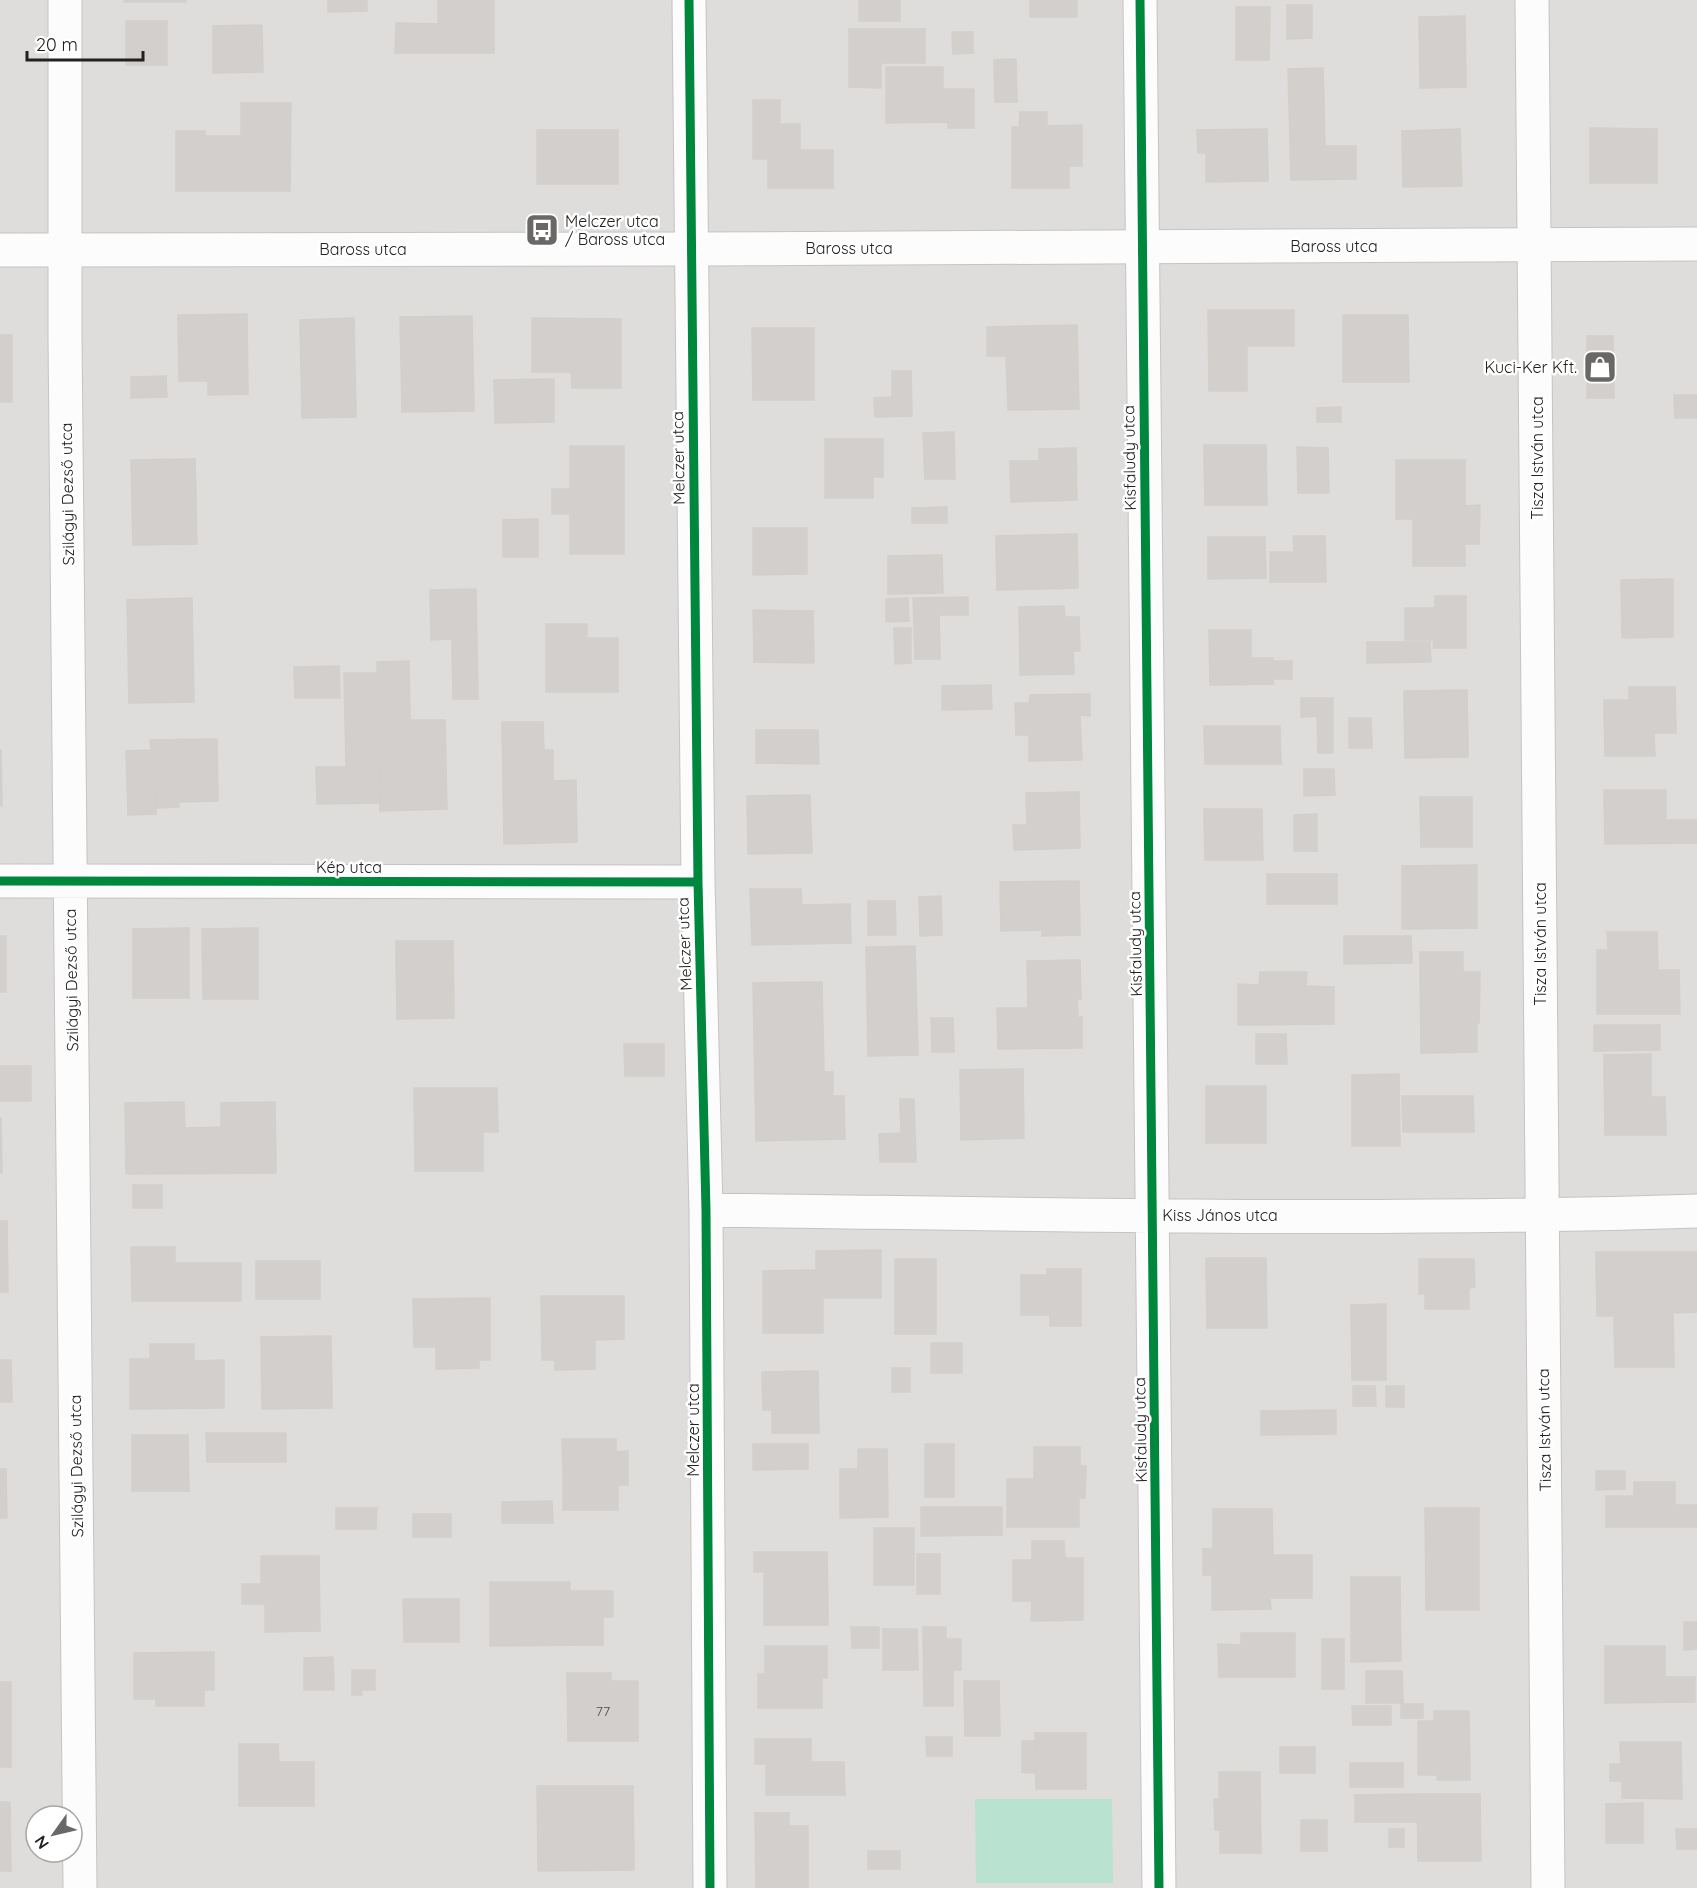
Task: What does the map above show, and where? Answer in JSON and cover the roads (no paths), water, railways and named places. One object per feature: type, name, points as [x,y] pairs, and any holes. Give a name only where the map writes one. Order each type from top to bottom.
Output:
[{"type":"street","name":"Szilágyi Dezső utca","points":[[65,0],[70,881],[80,1888]]},
{"type":"street","name":"Melczer utca","points":[[689,0],[698,882],[706,1210],[710,1888]]},
{"type":"street","name":"Kisfaludy utca","points":[[1140,0],[1159,1888]]},
{"type":"street","name":"Tisza István utca","points":[[1532,0],[1548,1888]]},
{"type":"street","name":"Baross utca","points":[[0,250],[1697,244]]},
{"type":"street","name":"Kép utca","points":[[0,881],[698,882]]},
{"type":"street","name":"Kiss János utca","points":[[706,1210],[1542,1216],[1697,1211]]},
{"type":"place","name":"Melczer utca / Baross utca","points":[[542,230]]},
{"type":"place","name":"Kuci-Ker Kft.","points":[[1600,367]]}]
